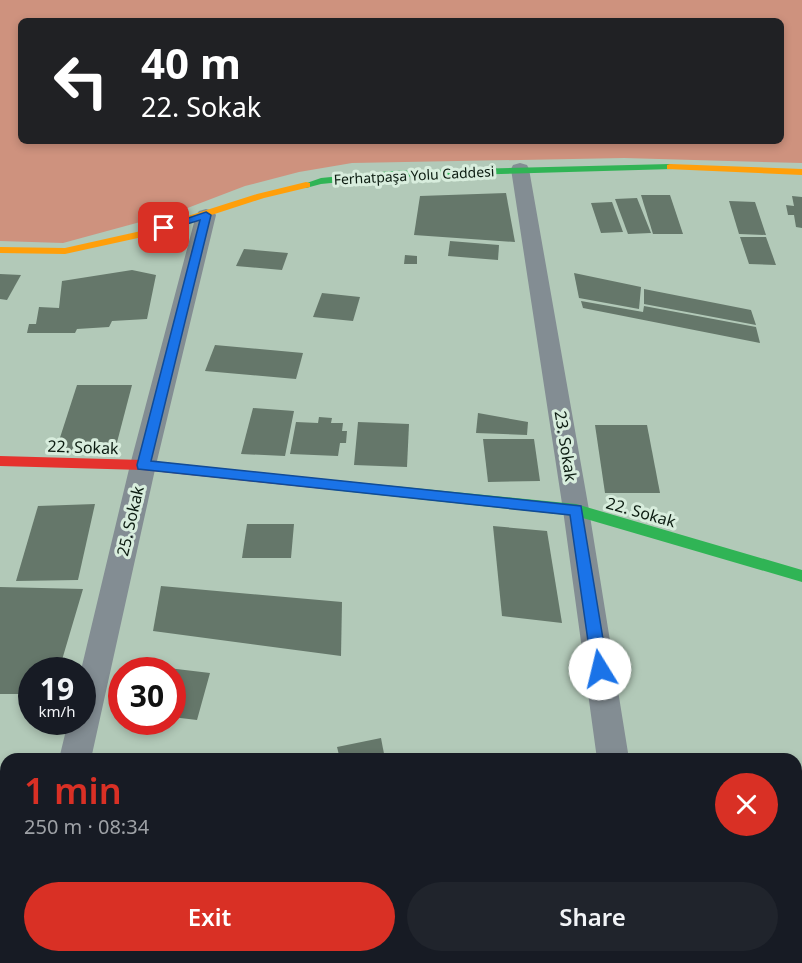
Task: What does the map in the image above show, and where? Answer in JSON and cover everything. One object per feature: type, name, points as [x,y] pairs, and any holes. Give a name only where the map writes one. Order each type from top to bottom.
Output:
[{"type":"main road","name":"Ferhatpaşa Yolu Caddesi","points":[[0,250],[65,251],[143,234],[261,196],[321,181],[392,174],[520,169],[685,167],[802,172]]},
{"type":"main road","name":"22. Sokak","points":[[0,461],[143,465],[576,510],[802,576]]},
{"type":"street","name":"23. Sokak","points":[[520,169],[576,510],[612,753]]},
{"type":"street","name":"25. Sokak","points":[[76,753],[143,465],[206,215]]},
{"type":"shaded area","points":[[0,0],[802,0],[802,163],[624,158],[352,163],[299,172],[245,186],[177,212],[63,243],[0,241]]},
{"type":"building","points":[[506,193],[515,242],[414,235],[420,196]]},
{"type":"building","points":[[641,195],[670,195],[683,234],[653,234]]},
{"type":"building","points":[[792,196],[802,197],[802,228],[796,227],[794,215],[788,215],[786,205],[794,206]]},
{"type":"building","points":[[637,198],[651,233],[628,234],[615,199]]},
{"type":"building","points":[[729,201],[755,202],[766,235],[739,234]]},
{"type":"building","points":[[612,202],[623,232],[601,233],[591,203]]},
{"type":"building","points":[[740,237],[766,237],[776,265],[749,264]]},
{"type":"building","points":[[450,241],[499,245],[498,260],[448,256]]},
{"type":"building","points":[[244,249],[288,253],[282,270],[236,266]]},
{"type":"building","points":[[405,255],[417,256],[417,264],[404,264]]},
{"type":"building","points":[[132,270],[156,275],[147,319],[112,321],[109,327],[77,329],[75,333],[27,333],[29,324],[36,324],[39,307],[59,308],[62,281]]},
{"type":"building","points":[[574,273],[641,287],[639,309],[579,298]]},
{"type":"building","points":[[0,274],[21,275],[7,300],[0,299]]},
{"type":"building","points":[[644,289],[751,310],[756,325],[644,304]]},
{"type":"building","points":[[322,293],[360,297],[353,321],[313,317]]},
{"type":"building","points":[[581,301],[643,312],[644,306],[756,327],[760,343],[583,308]]},
{"type":"building","points":[[215,345],[303,353],[296,379],[205,371]]},
{"type":"building","points":[[77,385],[132,385],[115,450],[56,450]]},
{"type":"building","points":[[253,408],[294,411],[285,456],[241,454]]},
{"type":"building","points":[[478,413],[528,422],[527,435],[476,433]]},
{"type":"building","points":[[319,417],[332,418],[331,423],[343,423],[342,431],[347,431],[346,443],[340,443],[338,456],[290,454],[296,422],[318,423]]},
{"type":"building","points":[[358,422],[409,424],[407,467],[354,465]]},
{"type":"building","points":[[595,425],[647,425],[660,493],[605,493]]},
{"type":"building","points":[[483,439],[534,439],[540,481],[488,482]]},
{"type":"building","points":[[95,504],[78,580],[16,581],[38,506]]},
{"type":"building","points":[[247,524],[294,524],[291,558],[242,558]]},
{"type":"building","points":[[493,526],[547,531],[562,623],[502,616]]},
{"type":"building","points":[[161,586],[342,602],[341,656],[153,631]]},
{"type":"building","points":[[0,587],[83,589],[63,657],[18,657],[18,694],[0,694]]},
{"type":"building","points":[[186,670],[210,673],[197,720],[186,719]]},
{"type":"building","points":[[381,738],[384,753],[338,753],[337,747]]},
{"type":"traffic: fast","points":[[306,185],[321,181],[392,174],[670,167]]},
{"type":"traffic: fast","points":[[333,485],[576,510],[802,576]]},
{"type":"traffic: slow","points":[[670,167],[802,172]]},
{"type":"traffic: slow","points":[[0,250],[65,251],[143,234],[261,196],[306,185]]},
{"type":"traffic: jam","points":[[0,461],[143,465],[333,485]]},
{"type":"route","points":[[164,228],[206,215],[143,465],[576,510],[600,669]]}]
